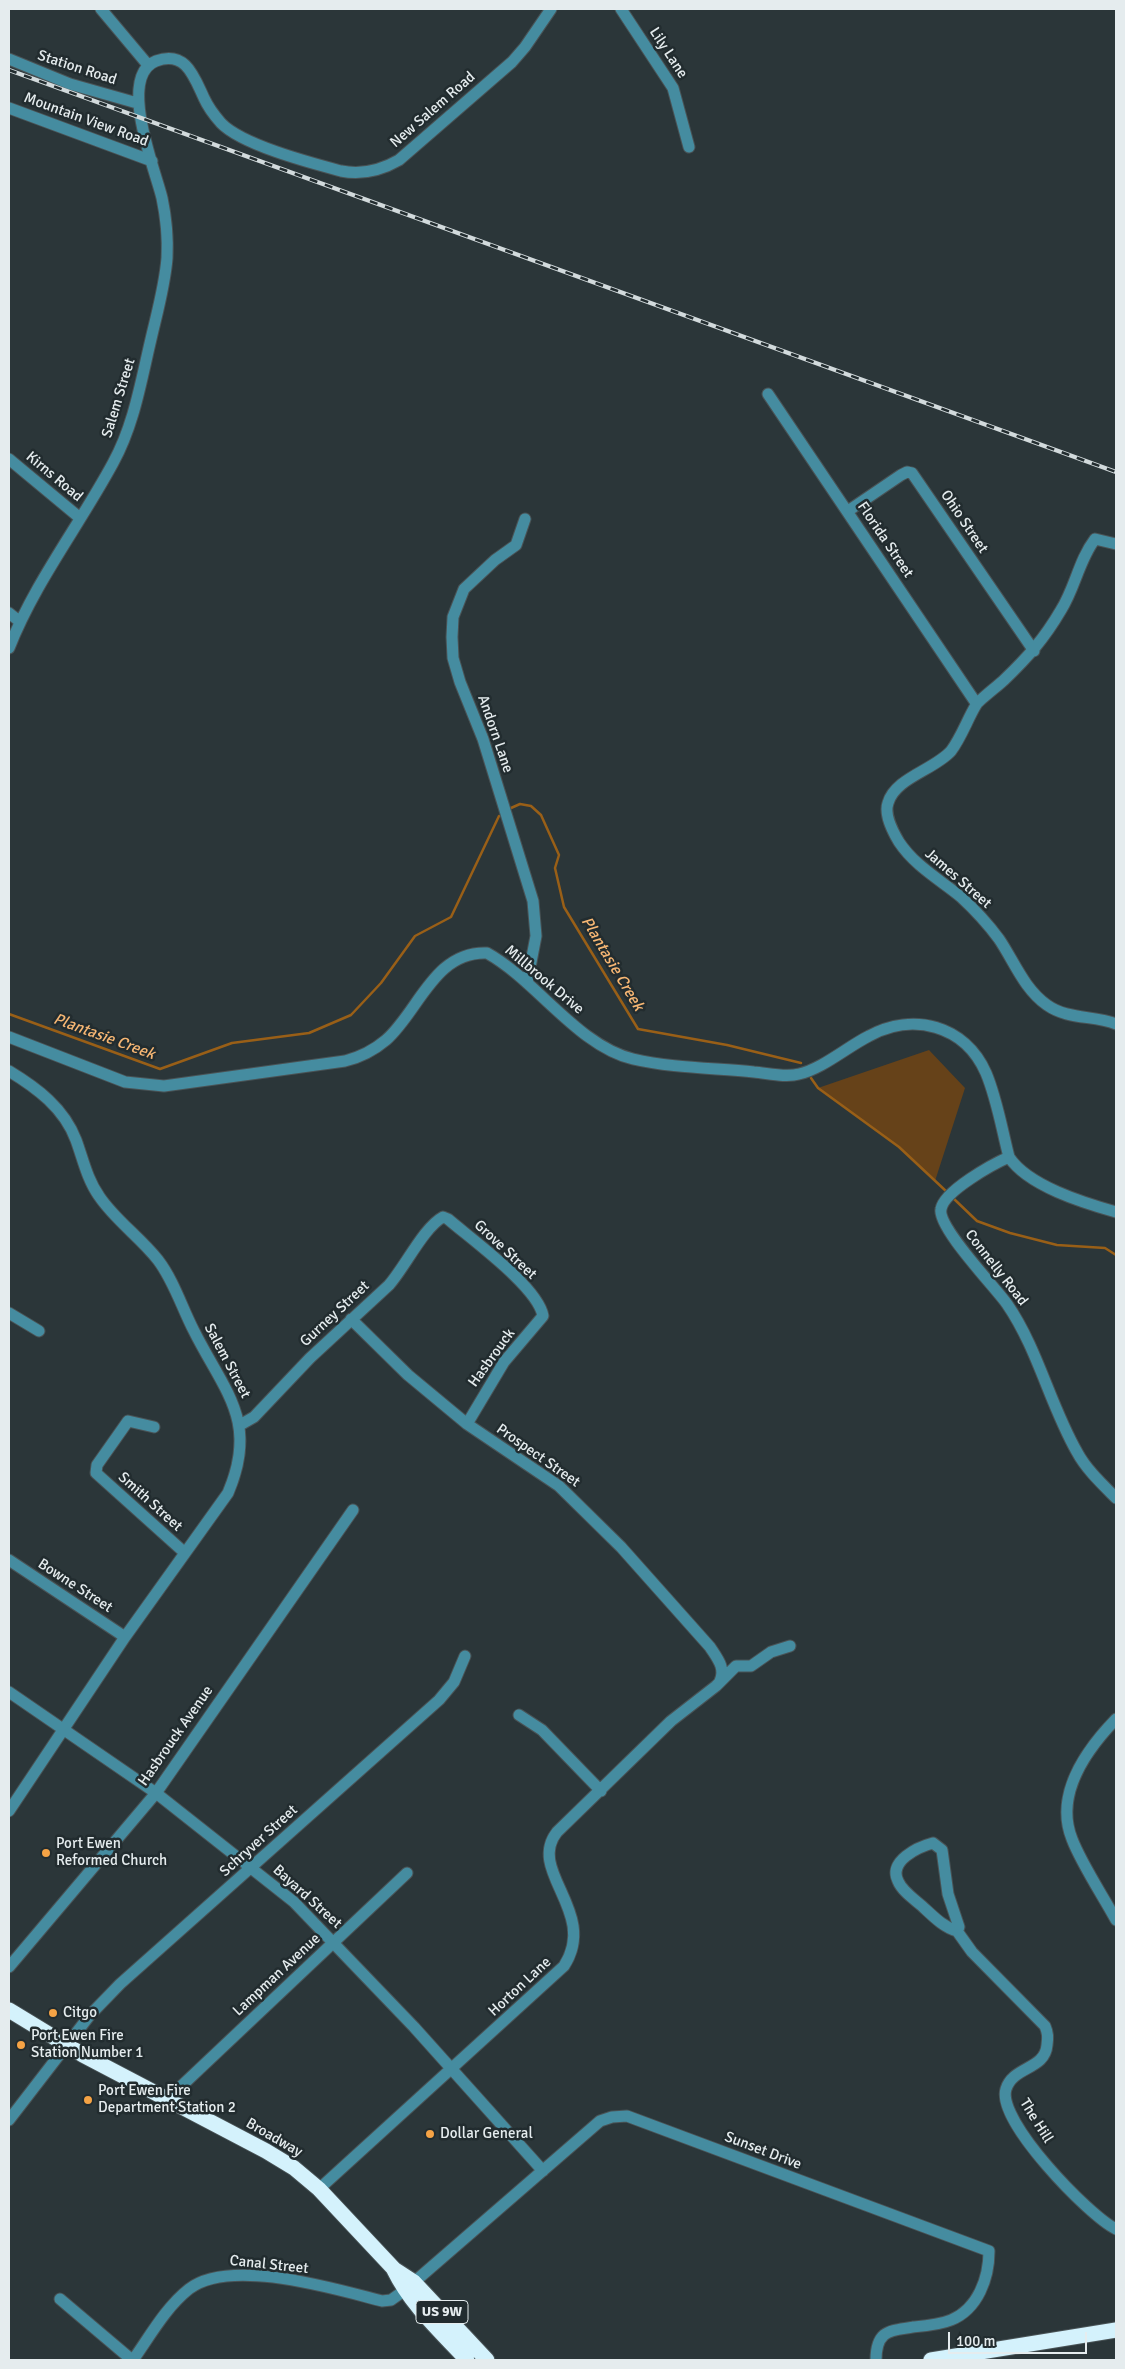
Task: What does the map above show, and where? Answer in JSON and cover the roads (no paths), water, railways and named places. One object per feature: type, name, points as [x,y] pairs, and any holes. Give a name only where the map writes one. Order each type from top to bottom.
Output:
[{"type":"highway","name":"Broadway","points":[[9,2010],[66,2045],[280,2160],[319,2189],[410,2286],[487,2360]]},
{"type":"highway","name":"Broadway","points":[[410,2286],[467,2360]]},
{"type":"highway","points":[[931,2360],[1116,2330]]},
{"type":"street","points":[[101,9],[148,66],[140,76],[137,103],[152,161]]},
{"type":"street","name":"New Salem Road","points":[[148,66],[163,59],[181,62],[190,69],[209,108],[223,125],[257,143],[341,171],[354,174],[376,171],[399,160],[512,62],[525,47],[551,9]]},
{"type":"street","name":"Lily Lane","points":[[621,9],[673,88],[689,147]]},
{"type":"street","name":"Station Road","points":[[9,59],[70,84],[137,103]]},
{"type":"street","name":"Mountain View Road","points":[[9,108],[152,161]]},
{"type":"street","name":"Salem Street","points":[[9,648],[19,621],[114,462],[127,430],[159,304],[167,260],[166,226],[162,200],[152,161]]},
{"type":"street","name":"Florida Street","points":[[768,394],[976,704]]},
{"type":"street","name":"Kirns Road","points":[[9,459],[80,518]]},
{"type":"street","name":"Ohio Street","points":[[848,511],[900,475],[907,472],[912,473],[1034,651]]},
{"type":"street","name":"Andorn Lane","points":[[525,519],[516,545],[495,560],[464,589],[453,617],[452,637],[453,658],[460,682],[483,739],[533,901],[536,936],[527,983]]},
{"type":"street","name":"James Street","points":[[1116,544],[1096,539],[1085,556],[1062,609],[1034,651],[976,704],[963,733],[950,752],[893,791],[888,803],[887,812],[898,841],[914,861],[961,897],[992,931],[1022,978],[1040,1000],[1048,1006],[1070,1016],[1116,1024]]},
{"type":"street","points":[[9,613],[19,621]]},
{"type":"street","name":"Millbrook Drive","points":[[9,1037],[125,1082],[164,1086],[361,1057],[386,1039],[430,982],[460,958],[470,954],[487,953],[527,983],[583,1032],[618,1054],[661,1064],[796,1075],[840,1053],[870,1035],[894,1026],[912,1024],[942,1028],[962,1041],[986,1072],[1009,1157]]},
{"type":"street","name":"Salem Street","points":[[9,1071],[45,1096],[65,1118],[76,1139],[90,1181],[98,1195],[158,1260],[233,1402],[240,1425],[240,1453],[235,1477],[217,1509],[125,1637],[9,1811]]},
{"type":"street","points":[[1009,1157],[1013,1163],[1034,1179],[1089,1205],[1116,1212]]},
{"type":"street","name":"Connelly Road","points":[[1009,1157],[980,1171],[944,1201],[940,1210],[942,1219],[952,1236],[1016,1318],[1078,1454],[1101,1483],[1116,1498]]},
{"type":"street","name":"Gurney Street","points":[[240,1425],[254,1417],[351,1319],[389,1285],[400,1273],[430,1227],[443,1217]]},
{"type":"street","name":"Grove Street","points":[[443,1217],[448,1219],[513,1274],[536,1301],[542,1312]]},
{"type":"street","name":"Hasbrouck","points":[[467,1424],[504,1362],[542,1319],[542,1312]]},
{"type":"street","points":[[9,1313],[40,1331]]},
{"type":"street","name":"Prospect Street","points":[[351,1319],[408,1375],[467,1424],[559,1486],[621,1547],[720,1662],[722,1676],[720,1681]]},
{"type":"street","name":"Smith Street","points":[[154,1427],[128,1421],[97,1465],[96,1473],[185,1553]]},
{"type":"street","name":"Hasbrouck Avenue","points":[[9,1967],[156,1793],[353,1510]]},
{"type":"street","name":"Bowne Street","points":[[9,1560],[125,1637]]},
{"type":"street","name":"Horton Lane","points":[[319,2189],[555,1976],[570,1958],[573,1947],[574,1928],[569,1907],[549,1862],[548,1846],[557,1832],[671,1722],[736,1666],[751,1666],[771,1652],[790,1646]]},
{"type":"street","name":"Schryver Street","points":[[9,2120],[90,2015],[120,1984],[439,1700],[454,1682],[465,1656]]},
{"type":"street","name":"Bayard Street","points":[[9,1692],[156,1793],[294,1902],[452,2068],[543,2171]]},
{"type":"street","points":[[519,1715],[542,1730],[601,1791]]},
{"type":"street","points":[[1116,1719],[1084,1758],[1074,1778],[1069,1796],[1068,1814],[1071,1838],[1116,1920]]},
{"type":"street","name":"The Hill","points":[[957,1931],[959,1927],[948,1894],[942,1850],[933,1843],[921,1846],[908,1854],[899,1863],[895,1874],[898,1882],[940,1923],[957,1931],[972,1952],[1045,2026],[1048,2034],[1046,2054],[1042,2061],[1010,2080],[1005,2090],[1006,2101],[1018,2128],[1065,2186],[1099,2218],[1116,2229]]},
{"type":"street","name":"Lampman Avenue","points":[[169,2100],[174,2093],[407,1873]]},
{"type":"street","name":"Sunset Drive","points":[[410,2286],[600,2121],[612,2117],[627,2116],[989,2251],[989,2267],[979,2294],[971,2307],[949,2321],[893,2330],[884,2335],[878,2344],[876,2360]]},
{"type":"street","name":"Canal Street","points":[[132,2360],[172,2305],[189,2289],[206,2278],[218,2275],[248,2275],[292,2280],[382,2301],[391,2300],[410,2286]]},
{"type":"street","points":[[60,2300],[132,2360]]},
{"type":"waterway","name":"Plantasie Creek","points":[[511,808],[520,804],[531,806],[541,815],[559,855],[555,868],[564,907],[638,1029],[727,1045],[801,1063]]},
{"type":"waterway","name":"Plantasie Creek","points":[[9,1014],[160,1069],[232,1043],[309,1033],[351,1015],[381,983],[415,936],[451,917],[499,816]]},
{"type":"waterway","name":"Plantasie Creek","points":[[811,1078],[818,1088],[899,1147],[947,1192]]},
{"type":"waterway","name":"Plantasie Creek","points":[[953,1198],[977,1221],[1010,1233],[1057,1245],[1105,1248],[1116,1255]]},
{"type":"railway","points":[[9,70],[1116,472]]},
{"type":"place","name":"Port Ewen Reformed Church","points":[[46,1853]]},
{"type":"place","name":"Citgo","points":[[53,2013]]},
{"type":"place","name":"Port Ewen Fire Station Number 1","points":[[21,2045]]},
{"type":"place","name":"Port Ewen Fire Department Station 2","points":[[88,2100]]},
{"type":"place","name":"Dollar General","points":[[430,2134]]}]
